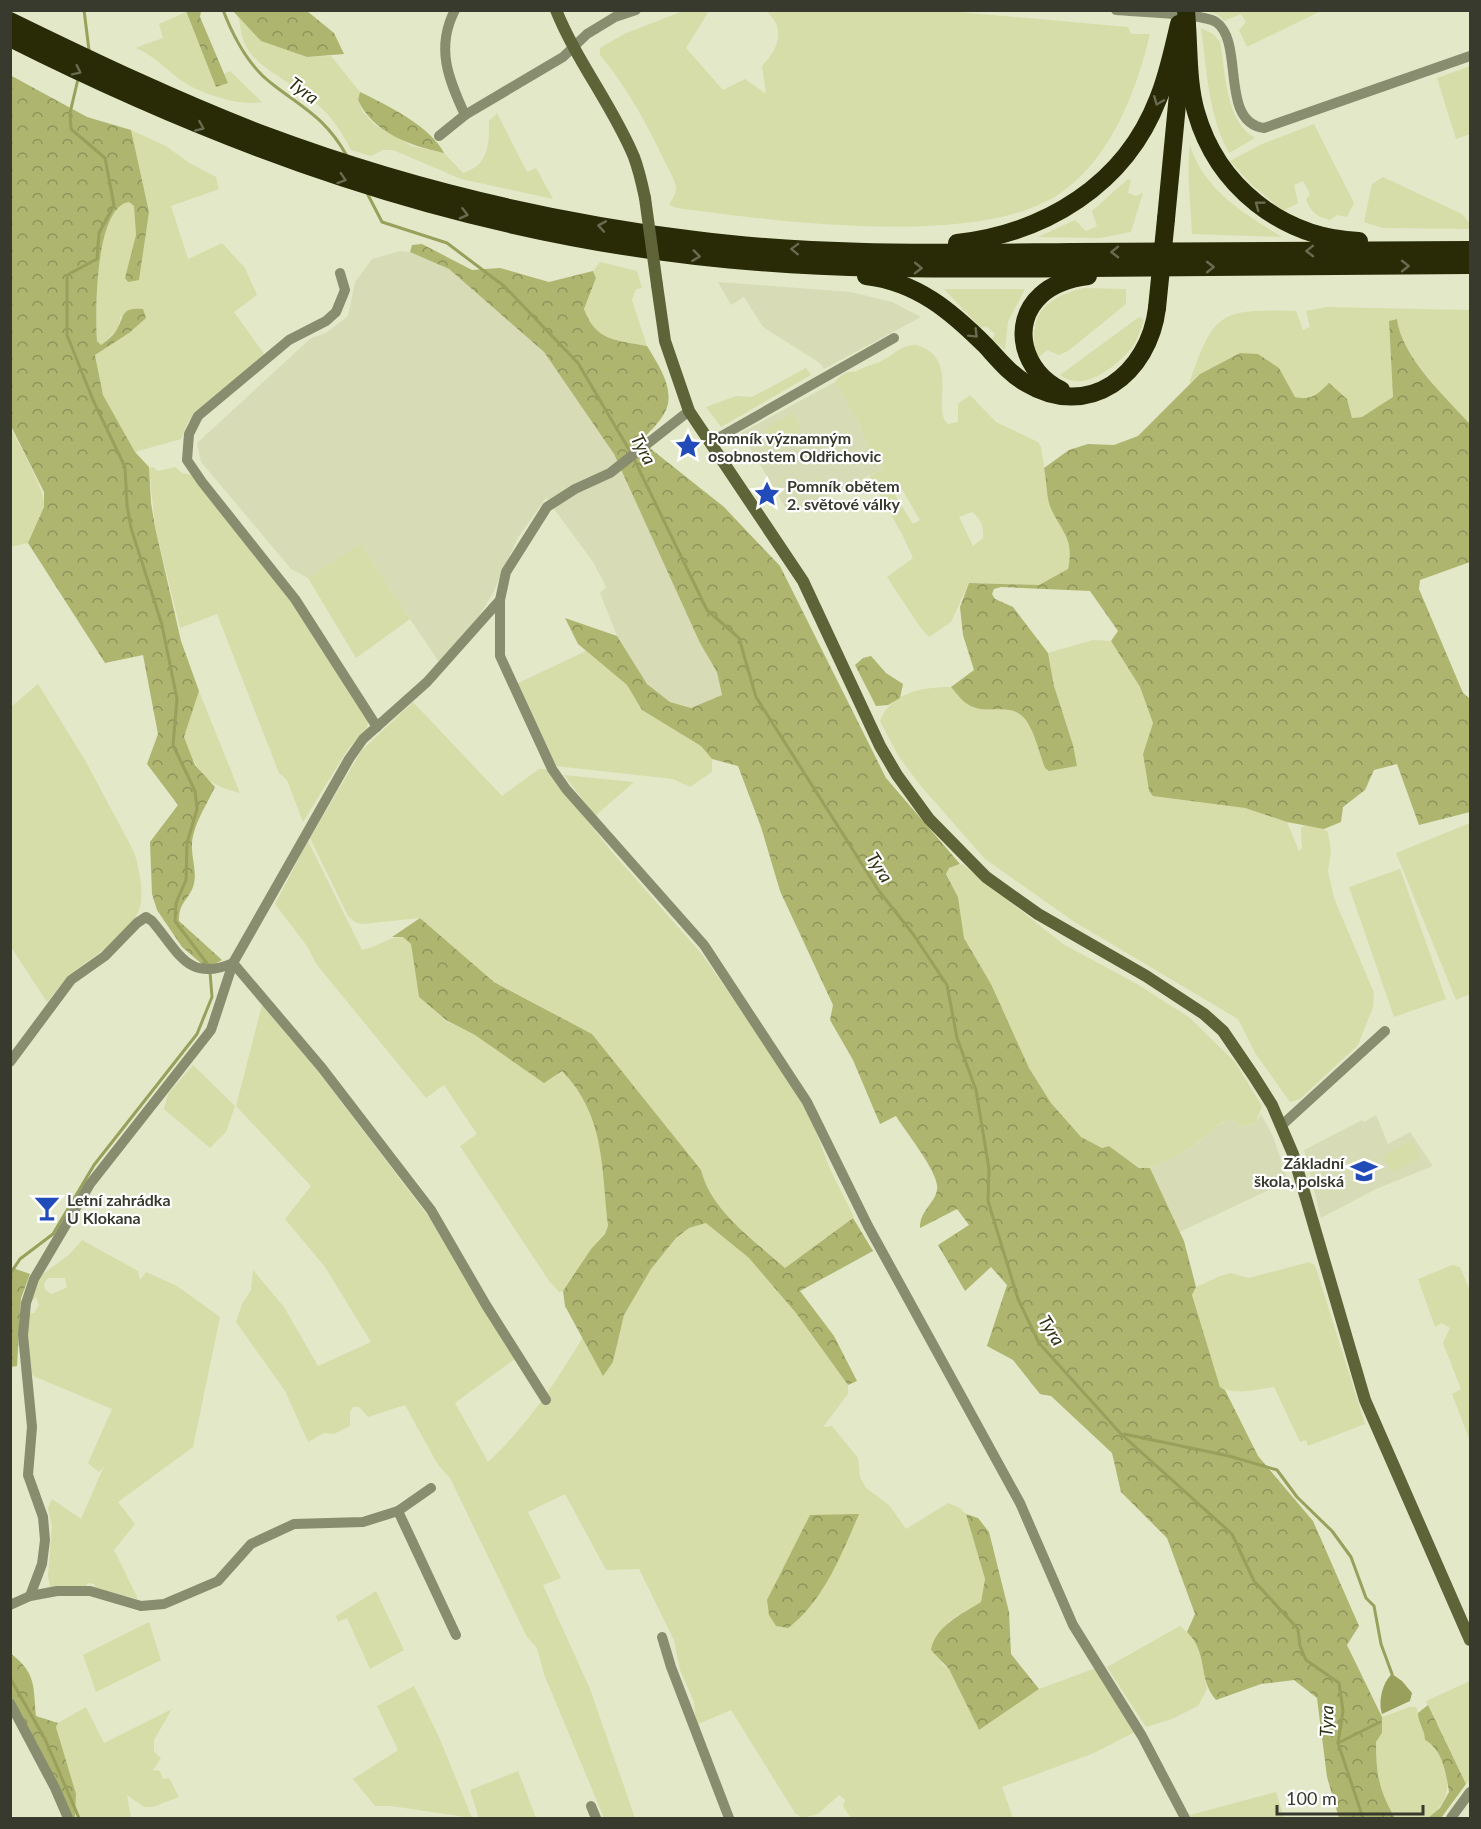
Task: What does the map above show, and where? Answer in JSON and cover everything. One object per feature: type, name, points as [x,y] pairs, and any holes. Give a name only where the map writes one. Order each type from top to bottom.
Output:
[{"type":"highway","points":[[776,263],[811,273],[872,277],[910,288],[951,312],[1026,383],[1047,392],[1080,395],[1110,386],[1135,366],[1149,343],[1157,308],[1184,18]]},
{"type":"highway","points":[[1184,18],[1191,88],[1199,122],[1220,165],[1247,196],[1281,220],[1310,232],[1352,241],[1407,242],[1431,250]]},
{"type":"highway","points":[[854,251],[891,244],[933,245],[1004,236],[1040,223],[1075,203],[1110,174],[1145,128],[1163,86],[1184,18]]},
{"type":"highway","points":[[10,21],[38,43],[123,84],[207,130],[296,163],[388,193],[541,231],[695,256],[776,263],[892,268],[1470,265]]},
{"type":"highway","points":[[10,38],[38,43]]},
{"type":"highway","points":[[123,84],[373,172],[543,215],[696,241],[854,251],[1207,253],[1470,250]]},
{"type":"highway","points":[[1080,395],[1063,391],[1048,383],[1031,365],[1023,341],[1024,324],[1030,309],[1046,290],[1064,282],[1095,275],[1126,275],[1152,268]]},
{"type":"street","points":[[455,10],[446,33],[445,61],[449,78],[465,115]]},
{"type":"street","points":[[556,10],[573,47],[620,126],[635,160],[645,198],[665,341],[689,411],[803,581],[880,746],[897,775],[929,819],[986,878],[1038,914],[1163,987],[1204,1014],[1238,1051],[1282,1125],[1293,1154],[1365,1400],[1470,1640]]},
{"type":"street","points":[[439,136],[465,115],[563,57],[587,34],[615,17],[636,10]]},
{"type":"street","points":[[1116,10],[1203,17],[1219,24],[1227,39],[1242,113],[1251,124],[1264,128],[1470,56]]},
{"type":"street","points":[[340,273],[345,290],[336,312],[326,321],[289,340],[198,416],[189,434],[187,460],[295,599],[377,727]]},
{"type":"street","points":[[711,442],[894,338]]},
{"type":"street","points":[[689,411],[610,473],[575,489],[547,507],[506,572],[500,600],[500,656],[552,769],[566,789],[704,945],[807,1102],[874,1237],[1020,1503],[1073,1625],[1142,1736],[1185,1818]]},
{"type":"street","points":[[30,1596],[42,1564],[45,1540],[43,1517],[28,1474],[32,1427],[23,1335],[29,1295],[44,1262],[90,1184],[211,1030],[233,963],[349,759],[363,740],[427,682],[500,600]]},
{"type":"street","points":[[10,1062],[71,980],[105,956],[137,923],[146,917],[183,958],[205,972],[218,970],[233,963]]},
{"type":"street","points":[[233,963],[322,1068],[431,1210],[486,1305],[546,1400]]},
{"type":"street","points":[[1282,1125],[1385,1031]]},
{"type":"street","points":[[10,1605],[30,1596],[57,1591],[90,1591],[141,1606],[164,1604],[218,1581],[251,1544],[294,1524],[363,1522],[398,1510],[430,1488]]},
{"type":"street","points":[[398,1510],[456,1635]]},
{"type":"street","points":[[662,1637],[671,1667],[729,1818]]},
{"type":"street","points":[[10,1703],[56,1788],[68,1818]]},
{"type":"street","points":[[1451,1818],[1470,1792]]},
{"type":"street","points":[[591,1806],[596,1818]]},
{"type":"shaded area","points":[[683,11],[709,11],[686,48],[723,90],[745,79],[766,94],[762,66],[776,46],[778,32],[773,18],[766,11],[947,11],[1128,27],[1131,34],[1150,34],[1137,79],[1119,123],[1093,162],[1059,194],[1023,211],[978,221],[927,226],[874,227],[766,219],[677,208],[669,205],[676,190],[673,178],[636,106],[600,55],[600,48],[624,34]]},
{"type":"shaded area","points":[[1205,11],[1321,11],[1247,47],[1239,30],[1246,22],[1241,14],[1224,21],[1217,14]]},
{"type":"shaded area","points":[[186,12],[216,86],[228,83],[224,74],[230,71],[262,102],[244,103],[216,97],[198,90],[183,82],[143,51],[135,48],[163,38],[159,24]]},
{"type":"shaded area","points":[[238,15],[261,41],[307,57],[331,56],[360,92],[358,100],[363,112],[375,125],[412,146],[444,153],[463,173],[478,165],[483,159],[488,146],[489,121],[497,113],[527,172],[536,168],[553,199],[461,179],[393,150],[383,150],[371,156],[351,150],[340,131],[321,108],[253,57],[244,42]]},
{"type":"shaded area","points":[[1201,28],[1213,34],[1220,42],[1232,108],[1245,130],[1255,138],[1229,153],[1212,108]]},
{"type":"shaded area","points":[[1470,66],[1470,134],[1456,139],[1437,78]]},
{"type":"shaded area","points":[[1314,124],[1354,203],[1347,217],[1337,215],[1330,220],[1315,214],[1306,200],[1310,194],[1303,181],[1294,185],[1298,203],[1283,211],[1251,184],[1230,161],[1262,144]]},
{"type":"shaded area","points":[[131,130],[166,146],[188,162],[216,177],[219,189],[171,206],[188,259],[222,243],[245,268],[257,295],[234,312],[265,355],[196,413],[188,422],[181,439],[135,452],[103,395],[95,354],[129,333],[121,315],[118,329],[101,345],[97,341],[97,286],[103,241],[109,222],[118,208],[129,202],[134,206],[136,235],[126,278],[149,212]]},
{"type":"shaded area","points":[[1190,145],[1196,161],[1215,188],[1240,209],[1282,237],[1192,234]]},
{"type":"shaded area","points":[[1383,177],[1462,214],[1470,224],[1470,229],[1382,228],[1364,222],[1372,184]]},
{"type":"shaded area","points":[[1128,179],[1131,180],[1128,193],[1136,196],[1143,193],[1131,232],[1100,238],[1038,237],[1075,220],[1086,231],[1097,226],[1092,211]]},
{"type":"shaded area","points":[[400,251],[410,252],[449,269],[544,352],[614,454],[700,643],[718,672],[722,695],[691,708],[670,702],[647,684],[617,636],[600,593],[606,587],[593,562],[546,498],[517,539],[493,593],[473,626],[439,662],[360,545],[308,578],[291,569],[201,462],[197,443],[311,338],[326,333],[348,316],[355,282],[372,259]]},
{"type":"shaded area","points":[[600,262],[637,271],[642,288],[636,289],[632,300],[647,346],[609,338],[601,334],[589,320],[584,309],[596,278],[593,271]]},
{"type":"shaded area","points":[[718,282],[851,292],[892,302],[921,317],[824,369],[821,364],[763,327],[744,297],[731,305]]},
{"type":"shaded area","points":[[1083,288],[1126,289],[1126,304],[1068,351],[1059,355],[1047,350],[1037,359],[1034,331],[1041,311],[1058,298]]},
{"type":"shaded area","points":[[944,289],[1025,289],[1008,322],[1005,350],[992,340],[995,334],[986,326],[981,328]]},
{"type":"shaded area","points":[[1327,307],[1470,310],[1470,424],[1437,389],[1416,361],[1400,333],[1397,319],[1389,321],[1393,398],[1362,417],[1352,418],[1347,399],[1317,395],[1306,400],[1295,397],[1279,368],[1240,353],[1200,374],[1189,384],[1205,342],[1223,320],[1235,314],[1250,311],[1296,311],[1303,330],[1310,327],[1306,311]]},
{"type":"shaded area","points":[[1139,317],[1144,320],[1135,343],[1110,369],[1090,379],[1079,381],[1069,380],[1060,375]]},
{"type":"shaded area","points":[[916,345],[930,352],[938,361],[942,372],[943,417],[948,424],[958,422],[958,404],[970,395],[996,422],[1038,442],[1041,447],[1051,510],[1062,525],[1071,552],[1068,570],[1039,585],[969,583],[951,622],[929,637],[887,577],[913,558],[869,476],[883,469],[874,460],[859,424],[835,382],[844,374],[877,363],[900,349]],"holes":[[[900,486],[920,520],[913,524],[892,490]],[[972,512],[980,520],[983,534],[983,538],[973,546],[959,517]]]},
{"type":"shaded area","points":[[806,368],[811,375],[721,427],[706,407],[736,396],[752,397]]},
{"type":"shaded area","points":[[835,382],[859,424],[874,460],[883,469],[803,508],[787,510],[741,433]]},
{"type":"shaded area","points":[[792,413],[802,429],[774,445],[765,429]]},
{"type":"shaded area","points":[[10,426],[36,477],[44,504],[41,519],[28,543],[11,547]]},
{"type":"shaded area","points":[[153,467],[158,471],[175,467],[182,473],[192,475],[279,577],[368,722],[367,728],[348,749],[303,822],[287,780],[279,773],[217,614],[180,628],[155,527],[149,468]]},
{"type":"shaded area","points":[[360,544],[410,619],[356,658],[308,578]]},
{"type":"shaded area","points":[[1093,640],[1111,641],[1140,687],[1153,723],[1143,754],[1149,791],[1245,808],[1287,822],[1299,851],[1302,848],[1301,828],[1304,826],[1314,826],[1328,832],[1331,851],[1328,871],[1334,898],[1374,993],[1373,1007],[1358,1045],[1300,1099],[1290,1102],[1255,1053],[1238,1019],[1073,921],[985,859],[920,785],[899,757],[880,721],[885,711],[900,697],[919,690],[951,687],[972,707],[1008,710],[1020,714],[1032,730],[1045,768],[1073,745],[1054,686],[1048,653]]},
{"type":"shaded area","points":[[586,651],[627,685],[642,710],[701,746],[712,759],[712,772],[690,787],[673,779],[555,766],[516,684]]},
{"type":"shaded area","points":[[38,684],[85,760],[134,852],[141,887],[140,907],[128,928],[109,946],[68,977],[47,1002],[11,947],[11,707]]},
{"type":"shaded area","points":[[199,691],[240,793],[217,785],[203,774],[193,759],[184,737]]},
{"type":"shaded area","points":[[413,702],[502,796],[539,769],[546,769],[612,852],[701,953],[761,1039],[810,1116],[830,1169],[854,1217],[785,1268],[724,1212],[706,1185],[700,1170],[592,1034],[493,981],[420,918],[362,924],[348,916],[310,838],[362,750]]},
{"type":"shaded area","points":[[564,775],[634,782],[595,816]]},
{"type":"shaded area","points":[[1470,823],[1470,994],[1456,1000],[1396,853]]},
{"type":"shaded area","points":[[308,841],[362,950],[403,937],[411,944],[419,997],[445,1020],[562,1071],[588,1106],[603,1153],[608,1226],[605,1234],[591,1249],[563,1291],[559,1292],[549,1281],[460,1146],[477,1134],[444,1085],[426,1098],[317,965],[307,946],[275,904]]},
{"type":"shaded area","points":[[962,864],[1063,944],[1137,984],[1190,1018],[1235,1062],[1262,1106],[1256,1123],[1240,1127],[1233,1119],[1227,1120],[1185,1151],[1143,1170],[1109,1146],[1102,1148],[1080,1137],[1051,1103],[1029,1068],[991,984],[964,938],[958,897],[946,873],[949,868]]},
{"type":"shaded area","points":[[1400,869],[1446,999],[1394,1017],[1349,887]]},
{"type":"shaded area","points":[[262,1005],[320,1074],[441,1233],[439,1236],[442,1235],[516,1358],[455,1403],[488,1462],[516,1433],[540,1403],[583,1337],[603,1375],[613,1362],[624,1314],[651,1269],[676,1238],[689,1228],[706,1223],[749,1258],[796,1313],[848,1385],[848,1394],[823,1427],[832,1426],[858,1458],[860,1477],[866,1488],[889,1505],[906,1529],[948,1503],[960,1508],[966,1514],[985,1579],[981,1602],[948,1622],[942,1664],[949,1669],[979,1730],[1039,1689],[1096,1668],[1135,1732],[1094,1753],[1002,1787],[1013,1818],[851,1818],[843,1806],[845,1800],[839,1795],[818,1814],[802,1818],[795,1813],[731,1710],[696,1725],[694,1702],[680,1670],[674,1640],[639,1569],[606,1570],[565,1494],[528,1512],[561,1578],[543,1585],[590,1689],[635,1818],[604,1818],[544,1674],[537,1648],[527,1637],[450,1478],[438,1465],[405,1405],[368,1417],[359,1407],[353,1407],[350,1412],[350,1426],[334,1434],[324,1433],[308,1442],[285,1391],[236,1322],[242,1304],[251,1290],[253,1270],[284,1307],[318,1366],[371,1342],[325,1267],[285,1219],[311,1186],[236,1106]],"holes":[[[790,1556],[788,1628],[777,1579]]]},
{"type":"shaded area","points":[[193,1065],[235,1106],[226,1132],[210,1148],[164,1109],[168,1094]]},
{"type":"shaded area","points":[[1261,1114],[1273,1136],[1288,1181],[1180,1232],[1150,1168],[1183,1152],[1199,1142],[1214,1127],[1228,1120],[1233,1119],[1240,1127],[1256,1123]]},
{"type":"shaded area","name":"Základní škola, polská","points":[[1376,1115],[1388,1144],[1410,1132],[1433,1166],[1376,1189],[1321,1218],[1304,1150]]},
{"type":"shaded area","points":[[1412,1140],[1421,1157],[1392,1173],[1383,1156]]},
{"type":"shaded area","points":[[82,1240],[138,1271],[140,1280],[146,1272],[177,1286],[220,1317],[193,1447],[118,1502],[135,1524],[114,1550],[138,1599],[95,1588],[94,1584],[88,1583],[85,1587],[50,1587],[48,1576],[52,1526],[48,1508],[52,1499],[81,1519],[104,1466],[99,1472],[88,1463],[112,1409],[33,1376],[30,1368],[27,1345],[28,1329],[30,1313],[34,1313],[39,1305],[36,1297],[31,1302],[39,1277],[70,1254]],"holes":[[[48,1278],[65,1278],[67,1287],[52,1294],[45,1290],[44,1283]]]},
{"type":"shaded area","points":[[1309,1262],[1315,1265],[1365,1424],[1308,1446],[1306,1440],[1300,1442],[1274,1387],[1233,1391],[1220,1387],[1192,1295],[1196,1287],[1220,1276],[1231,1273],[1249,1278]]},
{"type":"shaded area","points":[[1452,1265],[1460,1267],[1470,1291],[1470,1441],[1452,1394],[1461,1389],[1443,1343],[1450,1328],[1442,1323],[1435,1327],[1418,1279]]},
{"type":"shaded area","points":[[376,1591],[404,1650],[370,1669],[347,1618],[338,1622],[336,1616]]},
{"type":"shaded area","points":[[149,1622],[161,1660],[96,1692],[83,1655]]},
{"type":"shaded area","points":[[1180,1626],[1198,1642],[1207,1689],[1198,1706],[1172,1719],[1146,1727],[1107,1667]]},
{"type":"shaded area","points":[[1392,1674],[1402,1681],[1412,1693],[1410,1701],[1382,1714],[1380,1704],[1382,1693]]},
{"type":"shaded area","points":[[1470,1681],[1470,1780],[1466,1784],[1426,1701]]},
{"type":"shaded area","points":[[414,1686],[439,1737],[472,1818],[391,1806],[375,1806],[353,1779],[398,1750],[377,1706]]},
{"type":"shaded area","points":[[86,1707],[104,1743],[172,1709],[154,1740],[154,1752],[161,1758],[153,1770],[160,1771],[163,1779],[169,1778],[179,1797],[153,1807],[144,1807],[127,1795],[131,1818],[75,1818],[76,1795],[56,1727],[58,1723]]},
{"type":"shaded area","points":[[1416,1707],[1427,1738],[1437,1750],[1446,1770],[1445,1796],[1436,1812],[1428,1818],[1395,1818],[1385,1799],[1378,1773],[1376,1742],[1382,1733],[1382,1717]]},
{"type":"shaded area","points":[[518,1771],[536,1818],[479,1818],[470,1790]]},
{"type":"shaded area","points":[[1276,1792],[1284,1818],[1191,1818],[1190,1815]]},
{"type":"green space","points":[[186,11],[201,11],[200,17],[228,83],[216,87]]},
{"type":"green space","points":[[233,11],[307,11],[334,33],[344,54],[307,57],[261,41]]},
{"type":"green space","points":[[10,75],[87,117],[131,130],[149,212],[139,280],[128,282],[125,278],[136,235],[134,206],[129,202],[118,208],[109,222],[103,241],[97,286],[97,341],[101,345],[113,335],[124,314],[130,309],[143,309],[146,318],[129,333],[95,355],[103,395],[135,452],[149,467],[155,527],[181,641],[199,691],[184,737],[195,765],[215,787],[195,829],[192,844],[195,871],[193,887],[182,906],[179,921],[222,960],[213,965],[203,965],[182,947],[157,910],[152,894],[150,842],[178,805],[147,764],[158,734],[143,655],[105,663],[28,543],[44,507],[44,492],[11,426]]},
{"type":"green space","points":[[360,92],[418,125],[429,134],[444,153],[406,142],[383,129],[373,121],[358,100]]},
{"type":"green space","points":[[422,244],[472,270],[500,268],[549,282],[593,271],[596,278],[584,309],[589,320],[601,334],[609,338],[647,346],[657,362],[665,380],[669,399],[662,417],[643,439],[651,449],[724,507],[780,566],[886,778],[960,864],[949,868],[946,874],[958,897],[964,938],[991,984],[1029,1068],[1051,1103],[1081,1137],[1102,1148],[1109,1146],[1139,1168],[1150,1168],[1184,1241],[1196,1287],[1192,1295],[1220,1387],[1225,1390],[1258,1456],[1313,1521],[1359,1626],[1347,1645],[1382,1717],[1382,1733],[1376,1742],[1378,1773],[1385,1799],[1395,1818],[1339,1818],[1327,1777],[1317,1698],[1294,1680],[1261,1684],[1216,1700],[1210,1692],[1198,1648],[1187,1632],[1195,1614],[1167,1538],[1121,1492],[1112,1453],[1051,1396],[1040,1394],[1013,1360],[987,1346],[1007,1285],[991,1267],[965,1291],[938,1245],[969,1225],[957,1209],[920,1228],[922,1217],[937,1190],[934,1174],[896,1116],[880,1124],[853,1060],[830,1020],[833,1005],[780,891],[761,827],[738,766],[712,759],[701,746],[642,710],[627,685],[578,644],[565,618],[617,636],[647,684],[670,702],[691,708],[722,695],[717,672],[700,643],[614,454],[544,352],[449,269],[410,252],[412,245]]},
{"type":"green space","points":[[1397,319],[1400,333],[1416,362],[1437,389],[1470,424],[1470,562],[1420,580],[1419,589],[1463,693],[1470,699],[1470,812],[1419,825],[1397,764],[1374,770],[1365,790],[1343,807],[1341,822],[1324,829],[1287,822],[1245,808],[1153,796],[1149,791],[1143,754],[1153,723],[1140,687],[1111,641],[1118,631],[1090,591],[1001,587],[994,589],[992,594],[995,599],[1013,607],[1048,653],[1054,686],[1073,745],[1077,766],[1049,771],[1045,768],[1032,730],[1020,714],[1014,711],[982,709],[968,705],[951,687],[974,670],[963,635],[960,607],[969,583],[1039,585],[1068,569],[1069,544],[1050,507],[1044,468],[1069,450],[1088,444],[1114,445],[1138,436],[1200,374],[1240,353],[1258,354],[1279,368],[1295,397],[1314,396],[1329,383],[1347,399],[1352,418],[1362,417],[1393,397],[1389,321]]},
{"type":"green space","points":[[871,656],[886,673],[903,684],[900,698],[888,705],[876,706],[855,665],[863,658]]},
{"type":"green space","points":[[420,918],[494,982],[592,1034],[701,1170],[706,1185],[724,1212],[785,1268],[853,1218],[873,1251],[800,1291],[834,1336],[857,1381],[848,1385],[796,1313],[749,1258],[706,1223],[689,1228],[676,1238],[651,1269],[624,1315],[613,1362],[603,1376],[565,1306],[563,1291],[591,1249],[605,1234],[608,1226],[599,1144],[587,1106],[562,1071],[544,1083],[475,1035],[446,1020],[419,997],[411,944],[403,937],[392,937]]},
{"type":"green space","points":[[10,1267],[30,1274],[21,1298],[17,1366],[11,1367]]},
{"type":"green space","points":[[859,1514],[831,1576],[812,1604],[788,1628],[776,1626],[769,1615],[767,1600],[810,1515]]},
{"type":"green space","points":[[966,1514],[978,1518],[989,1532],[1009,1612],[1011,1654],[1039,1689],[979,1730],[949,1669],[931,1650],[944,1627],[981,1602],[985,1579]]},
{"type":"green space","points":[[10,1653],[25,1667],[32,1681],[36,1716],[58,1723],[56,1727],[76,1794],[75,1818],[70,1818],[11,1696]]},
{"type":"green space","points":[[1428,1705],[1466,1784],[1441,1818],[1428,1818],[1440,1808],[1449,1792],[1443,1763],[1436,1750],[1425,1740],[1419,1720],[1418,1713]]},
{"type":"waterway","points":[[84,10],[89,50]]},
{"type":"waterway","name":"Tyra","points":[[223,10],[237,40],[256,68],[271,83],[322,123],[347,156]]},
{"type":"waterway","points":[[78,79],[70,113],[71,129],[105,158],[114,205],[99,233],[97,259],[67,275],[67,335],[93,400],[125,467],[131,528],[162,625],[177,699],[173,745],[195,791],[197,809],[187,843],[186,880],[176,903],[175,921],[209,966]]},
{"type":"waterway","name":"Tyra","points":[[366,191],[382,222],[447,243],[504,286],[578,363],[631,453]]},
{"type":"waterway","name":"Tyra","points":[[634,459],[707,610],[739,638],[756,697],[879,891],[913,934],[947,985],[957,1038],[976,1090],[989,1169],[988,1201],[1018,1299],[1039,1343],[1121,1434],[1232,1534],[1254,1581],[1298,1629],[1300,1646],[1306,1660],[1339,1683],[1343,1711],[1338,1743],[1363,1818]]},
{"type":"waterway","points":[[10,1274],[20,1259],[53,1234],[94,1165],[197,1034],[212,997],[210,972]]},
{"type":"waterway","points":[[1124,1434],[1229,1456],[1277,1470],[1297,1497],[1332,1531],[1351,1557],[1366,1598],[1374,1606],[1381,1644],[1392,1674]]},
{"type":"waterway","points":[[10,1678],[45,1739],[79,1818]]},
{"type":"waterway","points":[[1338,1743],[1380,1722]]},
{"type":"place","name":"Pomník významným osobnostem Oldřichovic","points":[[688,446]]},
{"type":"place","name":"Pomník obětem 2. světové války","points":[[767,494]]},
{"type":"place","name":"Základní škola, polská","points":[[1364,1171]]},
{"type":"place","name":"Letní zahrádka U Klokana","points":[[47,1208]]}]
